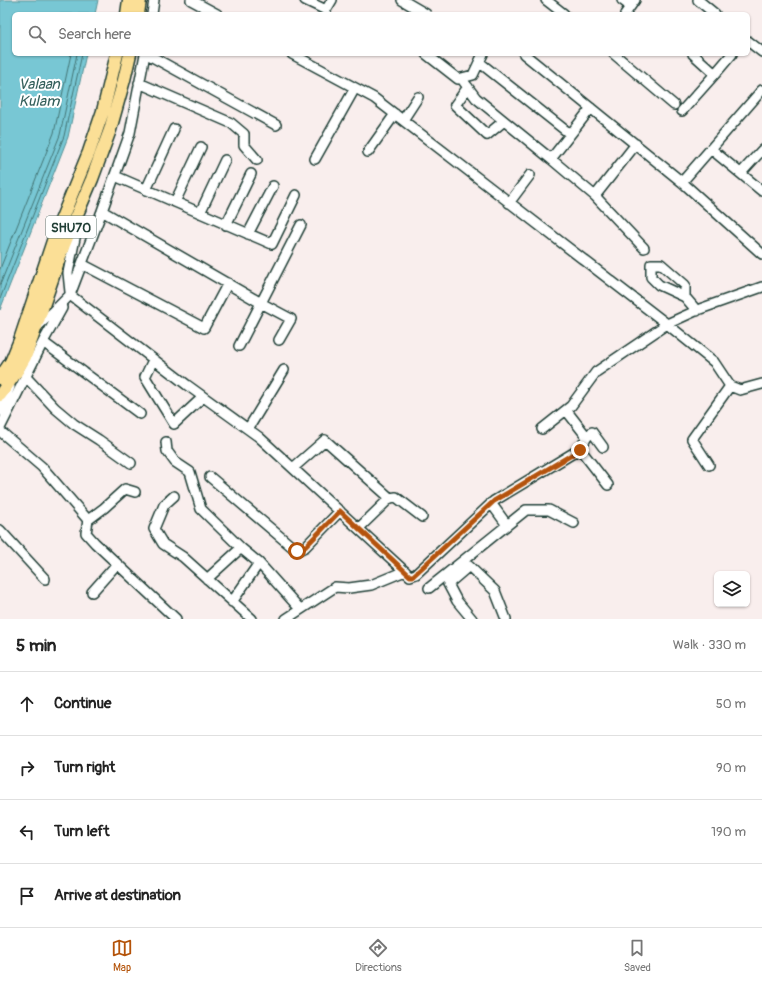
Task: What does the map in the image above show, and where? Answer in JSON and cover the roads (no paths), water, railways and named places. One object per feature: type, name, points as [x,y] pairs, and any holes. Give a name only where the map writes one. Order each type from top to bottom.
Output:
[{"type":"main road","points":[[127,12],[129,0]]},
{"type":"main road","points":[[138,12],[140,0]]},
{"type":"main road","name":"SHU70","points":[[12,374],[10,362],[20,340],[68,201],[89,152],[103,111],[117,56]]},
{"type":"main road","name":"SHU70","points":[[0,395],[24,357],[36,328],[56,266],[110,130],[130,56]]},
{"type":"main road","points":[[68,201],[78,209]]},
{"type":"street","points":[[152,12],[154,0]]},
{"type":"street","points":[[191,0],[213,12]]},
{"type":"street","points":[[305,0],[326,10],[332,0]]},
{"type":"street","points":[[402,0],[415,7]]},
{"type":"street","points":[[546,0],[561,12]]},
{"type":"street","points":[[622,0],[630,7]]},
{"type":"street","points":[[698,0],[713,12]]},
{"type":"street","points":[[750,43],[762,52]]},
{"type":"street","points":[[0,428],[12,374],[43,342],[70,295],[130,133],[146,56]]},
{"type":"street","points":[[150,56],[276,125]]},
{"type":"street","points":[[296,56],[374,98],[403,120],[714,362],[730,386],[740,390],[762,384]]},
{"type":"street","points":[[429,56],[458,79],[473,75],[481,58],[570,134]]},
{"type":"street","points":[[527,56],[682,182],[762,254]]},
{"type":"street","points":[[616,56],[674,105]]},
{"type":"street","points":[[695,56],[715,74]]},
{"type":"street","points":[[682,112],[730,56]]},
{"type":"street","points":[[461,78],[476,98],[596,196],[644,248]]},
{"type":"street","points":[[140,83],[231,122],[244,134],[244,144],[257,160]]},
{"type":"street","points":[[468,87],[455,105],[486,135],[504,120]]},
{"type":"street","points":[[315,159],[356,88]]},
{"type":"street","points":[[682,182],[761,93]]},
{"type":"street","points":[[403,120],[418,97]]},
{"type":"street","points":[[551,159],[591,108]]},
{"type":"street","points":[[368,152],[395,114]]},
{"type":"street","points":[[146,190],[174,129]]},
{"type":"street","points":[[596,196],[636,144]]},
{"type":"street","points":[[175,202],[201,147]]},
{"type":"street","points":[[711,149],[762,191]]},
{"type":"street","points":[[741,173],[762,150]]},
{"type":"street","points":[[200,213],[226,160]]},
{"type":"street","points":[[226,224],[251,174]]},
{"type":"street","points":[[509,203],[530,175]]},
{"type":"street","points":[[115,176],[272,244],[296,195]]},
{"type":"street","points":[[248,234],[273,186]]},
{"type":"street","points":[[78,209],[77,228],[68,273],[70,295],[153,360],[259,436],[410,576],[416,574],[491,503],[580,450],[587,437],[592,432],[603,447]]},
{"type":"street","points":[[102,211],[291,319],[279,340]]},
{"type":"street","points":[[239,346],[301,225]]},
{"type":"street","points":[[82,264],[204,328],[228,283]]},
{"type":"street","points":[[542,430],[570,406],[596,372],[667,324],[697,310],[762,287]]},
{"type":"street","points":[[36,328],[70,295]]},
{"type":"street","points":[[685,297],[697,310]]},
{"type":"street","points":[[43,342],[140,414]]},
{"type":"street","points":[[153,360],[146,377],[174,424],[203,397]]},
{"type":"street","points":[[248,429],[284,370]]},
{"type":"street","points":[[0,411],[10,388],[12,374]]},
{"type":"street","points":[[12,374],[74,424],[131,463]]},
{"type":"street","points":[[709,465],[692,439],[730,386]]},
{"type":"street","points":[[566,410],[587,437]]},
{"type":"street","points":[[0,431],[42,467],[88,520]]},
{"type":"street","points":[[293,468],[325,440],[390,498]]},
{"type":"street","points":[[166,442],[167,451],[175,462],[190,472],[201,509],[241,548],[259,563],[300,609]]},
{"type":"street","points":[[580,450],[608,485]]},
{"type":"street","points":[[210,477],[297,551],[305,547],[340,511]]},
{"type":"street","points":[[135,492],[125,489],[88,520],[86,533],[116,564],[173,618]]},
{"type":"street","points":[[174,496],[164,505],[154,529],[163,544],[184,557],[252,619]]},
{"type":"street","points":[[359,528],[390,498],[396,497],[422,517]]},
{"type":"street","points":[[491,503],[507,525]]},
{"type":"street","points":[[429,588],[526,510],[549,510],[574,523]]},
{"type":"street","points":[[0,530],[45,579]]},
{"type":"street","points":[[207,579],[241,548]]},
{"type":"street","points":[[232,602],[259,563]]},
{"type":"street","points":[[92,592],[116,564]]},
{"type":"street","points":[[472,619],[457,601],[448,584],[469,566],[495,591],[506,619]]},
{"type":"street","points":[[286,619],[336,587],[349,588],[371,585],[405,571]]},
{"type":"water","name":"Valaan Kulam","points":[[0,0],[98,0],[95,12],[12,12],[12,56],[86,56],[68,137],[0,310]]}]
